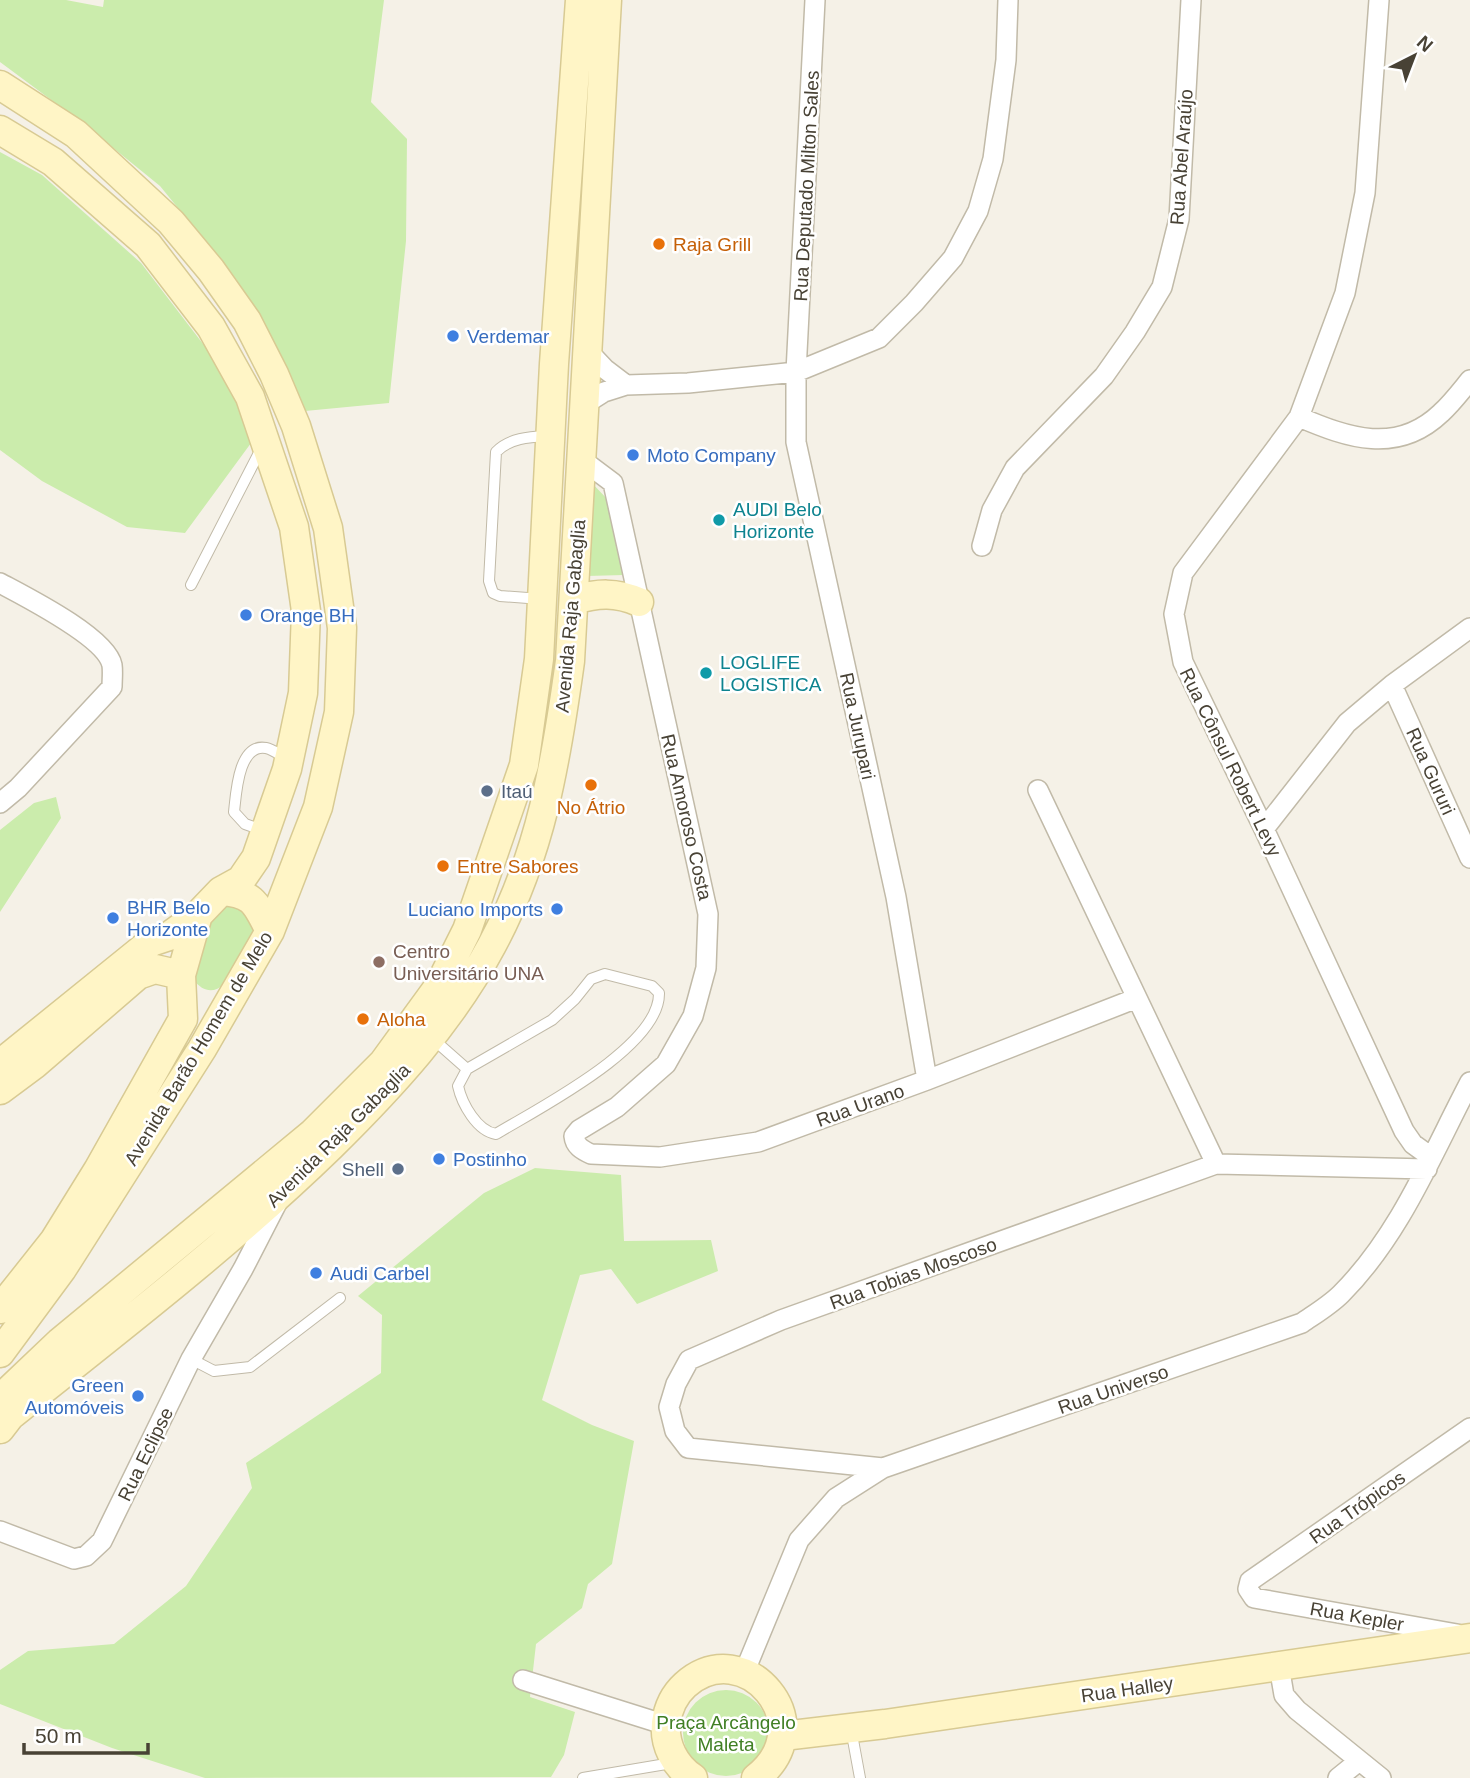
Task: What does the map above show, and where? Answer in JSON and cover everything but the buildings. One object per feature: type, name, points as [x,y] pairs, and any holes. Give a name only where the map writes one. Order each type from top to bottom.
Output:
[{"type":"main road","name":"Avenida Raja Gabaglia","points":[[0,1399],[60,1342],[313,1133],[383,1063],[439,986],[467,930],[524,765],[539,659],[550,435],[580,0]]},
{"type":"main road","name":"Avenida Raja Gabaglia","points":[[0,1429],[10,1416],[45,1394],[94,1354],[283,1193],[406,1069],[456,1007],[493,944],[526,869],[543,820],[555,767],[566,694],[586,404],[607,0]]},
{"type":"main road","name":"Avenida Barão Homem de Melo","points":[[0,85],[76,134],[171,222],[211,270],[247,321],[274,374],[300,439],[328,528],[342,628],[339,712],[318,807],[270,931],[202,1049],[62,1269],[0,1353]]},
{"type":"main road","name":"Avenida Barão Homem de Melo","points":[[0,130],[53,162],[148,245],[220,341],[250,397],[294,527],[306,611],[303,693],[289,759],[256,859],[241,880],[221,891],[198,915],[181,975],[183,1019],[98,1170],[54,1241],[0,1309]]},
{"type":"main road","points":[[574,600],[588,596],[620,594],[639,602]]},
{"type":"main road","points":[[221,891],[239,892],[251,898],[270,931]]},
{"type":"main road","points":[[0,1090],[31,1054],[151,942],[169,936],[198,915]]},
{"type":"main road","points":[[0,1064],[31,1054],[138,975],[155,969],[181,975],[192,992],[204,996],[223,1000],[234,992]]},
{"type":"main road","name":"Rua Halley","points":[[783,1736],[1279,1667],[1470,1637]]},
{"type":"main road","points":[[687,1774],[667,1744],[669,1707],[678,1692],[692,1679],[708,1672],[726,1670],[744,1673],[759,1681],[771,1693],[780,1708],[783,1736],[778,1753],[768,1769],[756,1778]]},
{"type":"street","name":"Rua Deputado Milton Sales","points":[[796,372],[816,0]]},
{"type":"street","points":[[586,404],[604,392],[626,385],[688,383],[796,372],[879,338],[953,258],[978,211],[993,159],[1006,60],[1008,0]]},
{"type":"street","name":"Rua Abel Araújo","points":[[982,546],[992,510],[1015,468],[1104,376],[1162,287],[1179,219],[1191,0]]},
{"type":"street","name":"Rua Cônsul Robert Levy","points":[[1380,0],[1365,193],[1345,293],[1299,417],[1183,573],[1174,614],[1183,662],[1404,1131],[1429,1163]]},
{"type":"street","points":[[588,351],[626,385]]},
{"type":"street","name":"Rua Jurupari","points":[[796,372],[796,442],[896,897],[927,1080]]},
{"type":"street","points":[[1299,417],[1337,433],[1374,441],[1411,434],[1440,415],[1470,380]]},
{"type":"street","name":"Rua Amoroso Costa","points":[[575,1143],[579,1130],[617,1107],[666,1064],[693,1016],[706,968],[708,914],[613,483],[581,458]]},
{"type":"street","points":[[0,583],[82,631],[104,650],[112,664],[112,687],[18,788],[0,803]]},
{"type":"street","points":[[1264,829],[1347,723],[1392,685],[1470,628]]},
{"type":"street","name":"Rua Gururi","points":[[1392,685],[1470,858]]},
{"type":"street","points":[[1038,790],[1216,1164]]},
{"type":"street","name":"Rua Urano","points":[[575,1143],[591,1154],[660,1157],[758,1142],[1138,998]]},
{"type":"street","name":"Rua Universo","points":[[744,1673],[799,1540],[836,1498],[883,1468],[1302,1323],[1340,1295],[1379,1248],[1429,1163],[1470,1082]]},
{"type":"street","name":"Rua Tobias Moscoso","points":[[883,1468],[688,1447],[675,1432],[669,1407],[676,1384],[689,1360],[781,1320],[1216,1164],[1429,1163]]},
{"type":"street","name":"Rua Eclipse","points":[[0,1531],[74,1559],[86,1556],[102,1541],[191,1359],[283,1193]]},
{"type":"street","points":[[219,1247],[232,1250],[239,1256],[243,1269]]},
{"type":"street","name":"Rua Trópicos","points":[[1248,1589],[1250,1581],[1470,1428]]},
{"type":"street","name":"Rua Kepler","points":[[1248,1589],[1254,1598],[1470,1637]]},
{"type":"street","points":[[1279,1667],[1284,1695],[1297,1710],[1381,1778]]},
{"type":"street","points":[[523,1680],[666,1725]]},
{"type":"street","points":[[1338,1778],[1359,1760]]},
{"type":"lane","points":[[542,599],[500,596],[493,593],[489,581],[496,452],[506,444],[525,438],[550,435]]},
{"type":"lane","points":[[191,585],[265,442]]},
{"type":"lane","points":[[267,832],[245,824],[234,811],[239,773],[249,754],[259,749],[266,748],[289,759]]},
{"type":"lane","points":[[606,974],[652,986],[659,993],[653,1014],[637,1037],[614,1060],[496,1134],[487,1132],[480,1126],[460,1094],[458,1086],[467,1069],[552,1020],[598,975],[606,974]]},
{"type":"lane","points":[[432,1037],[467,1069]]},
{"type":"lane","points":[[191,1359],[214,1371],[250,1367],[340,1298]]},
{"type":"lane","points":[[851,1728],[860,1778]]},
{"type":"lane","points":[[583,1778],[687,1774]]},
{"type":"green space","points":[[0,0],[66,0],[103,7],[104,0],[384,0],[371,102],[407,139],[406,241],[389,403],[305,411],[236,279],[160,186],[85,125],[0,62]]},
{"type":"green space","points":[[0,152],[42,175],[141,263],[223,370],[254,439],[185,533],[127,527],[42,481],[0,450]]},
{"type":"green space","points":[[590,481],[609,501],[624,575],[587,576]]},
{"type":"green space","points":[[56,797],[61,818],[0,912],[0,830],[34,803]]},
{"type":"green space","points":[[220,903],[246,903],[257,934],[230,978],[213,990],[203,988],[193,979],[201,940]]},
{"type":"green space","points":[[535,1168],[621,1175],[624,1241],[711,1240],[718,1271],[637,1304],[611,1269],[580,1275],[542,1400],[592,1425],[634,1441],[612,1564],[588,1584],[582,1608],[536,1644],[530,1697],[575,1712],[564,1755],[551,1777],[205,1778],[112,1748],[0,1704],[0,1670],[28,1651],[114,1644],[186,1586],[252,1488],[246,1463],[381,1373],[382,1315],[358,1296],[484,1193]]},
{"type":"green space","name":"Praça Arcângelo Maleta","points":[[726,1690],[742,1694],[756,1703],[765,1717],[769,1733],[765,1749],[756,1763],[742,1772],[726,1776],[710,1772],[696,1763],[687,1749],[683,1733],[687,1717],[696,1703],[710,1694]]},
{"type":"place","name":"Raja Grill","points":[[659,244]]},
{"type":"place","name":"Verdemar","points":[[453,336]]},
{"type":"place","name":"Moto Company","points":[[633,455]]},
{"type":"place","name":"AUDI Belo Horizonte","points":[[719,520]]},
{"type":"place","name":"Orange BH","points":[[246,615]]},
{"type":"place","name":"LOGLIFE LOGISTICA","points":[[706,673]]},
{"type":"place","name":"No Átrio","points":[[591,785]]},
{"type":"place","name":"Itaú","points":[[487,791]]},
{"type":"place","name":"Entre Sabores","points":[[443,866]]},
{"type":"place","name":"Luciano Imports","points":[[557,909]]},
{"type":"place","name":"BHR Belo Horizonte","points":[[113,918]]},
{"type":"place","name":"Centro Universitário UNA","points":[[379,962]]},
{"type":"place","name":"Aloha","points":[[363,1019]]},
{"type":"place","name":"Postinho","points":[[439,1159]]},
{"type":"place","name":"Shell","points":[[398,1169]]},
{"type":"place","name":"Audi Carbel","points":[[316,1273]]},
{"type":"place","name":"Green Automóveis","points":[[138,1396]]}]
